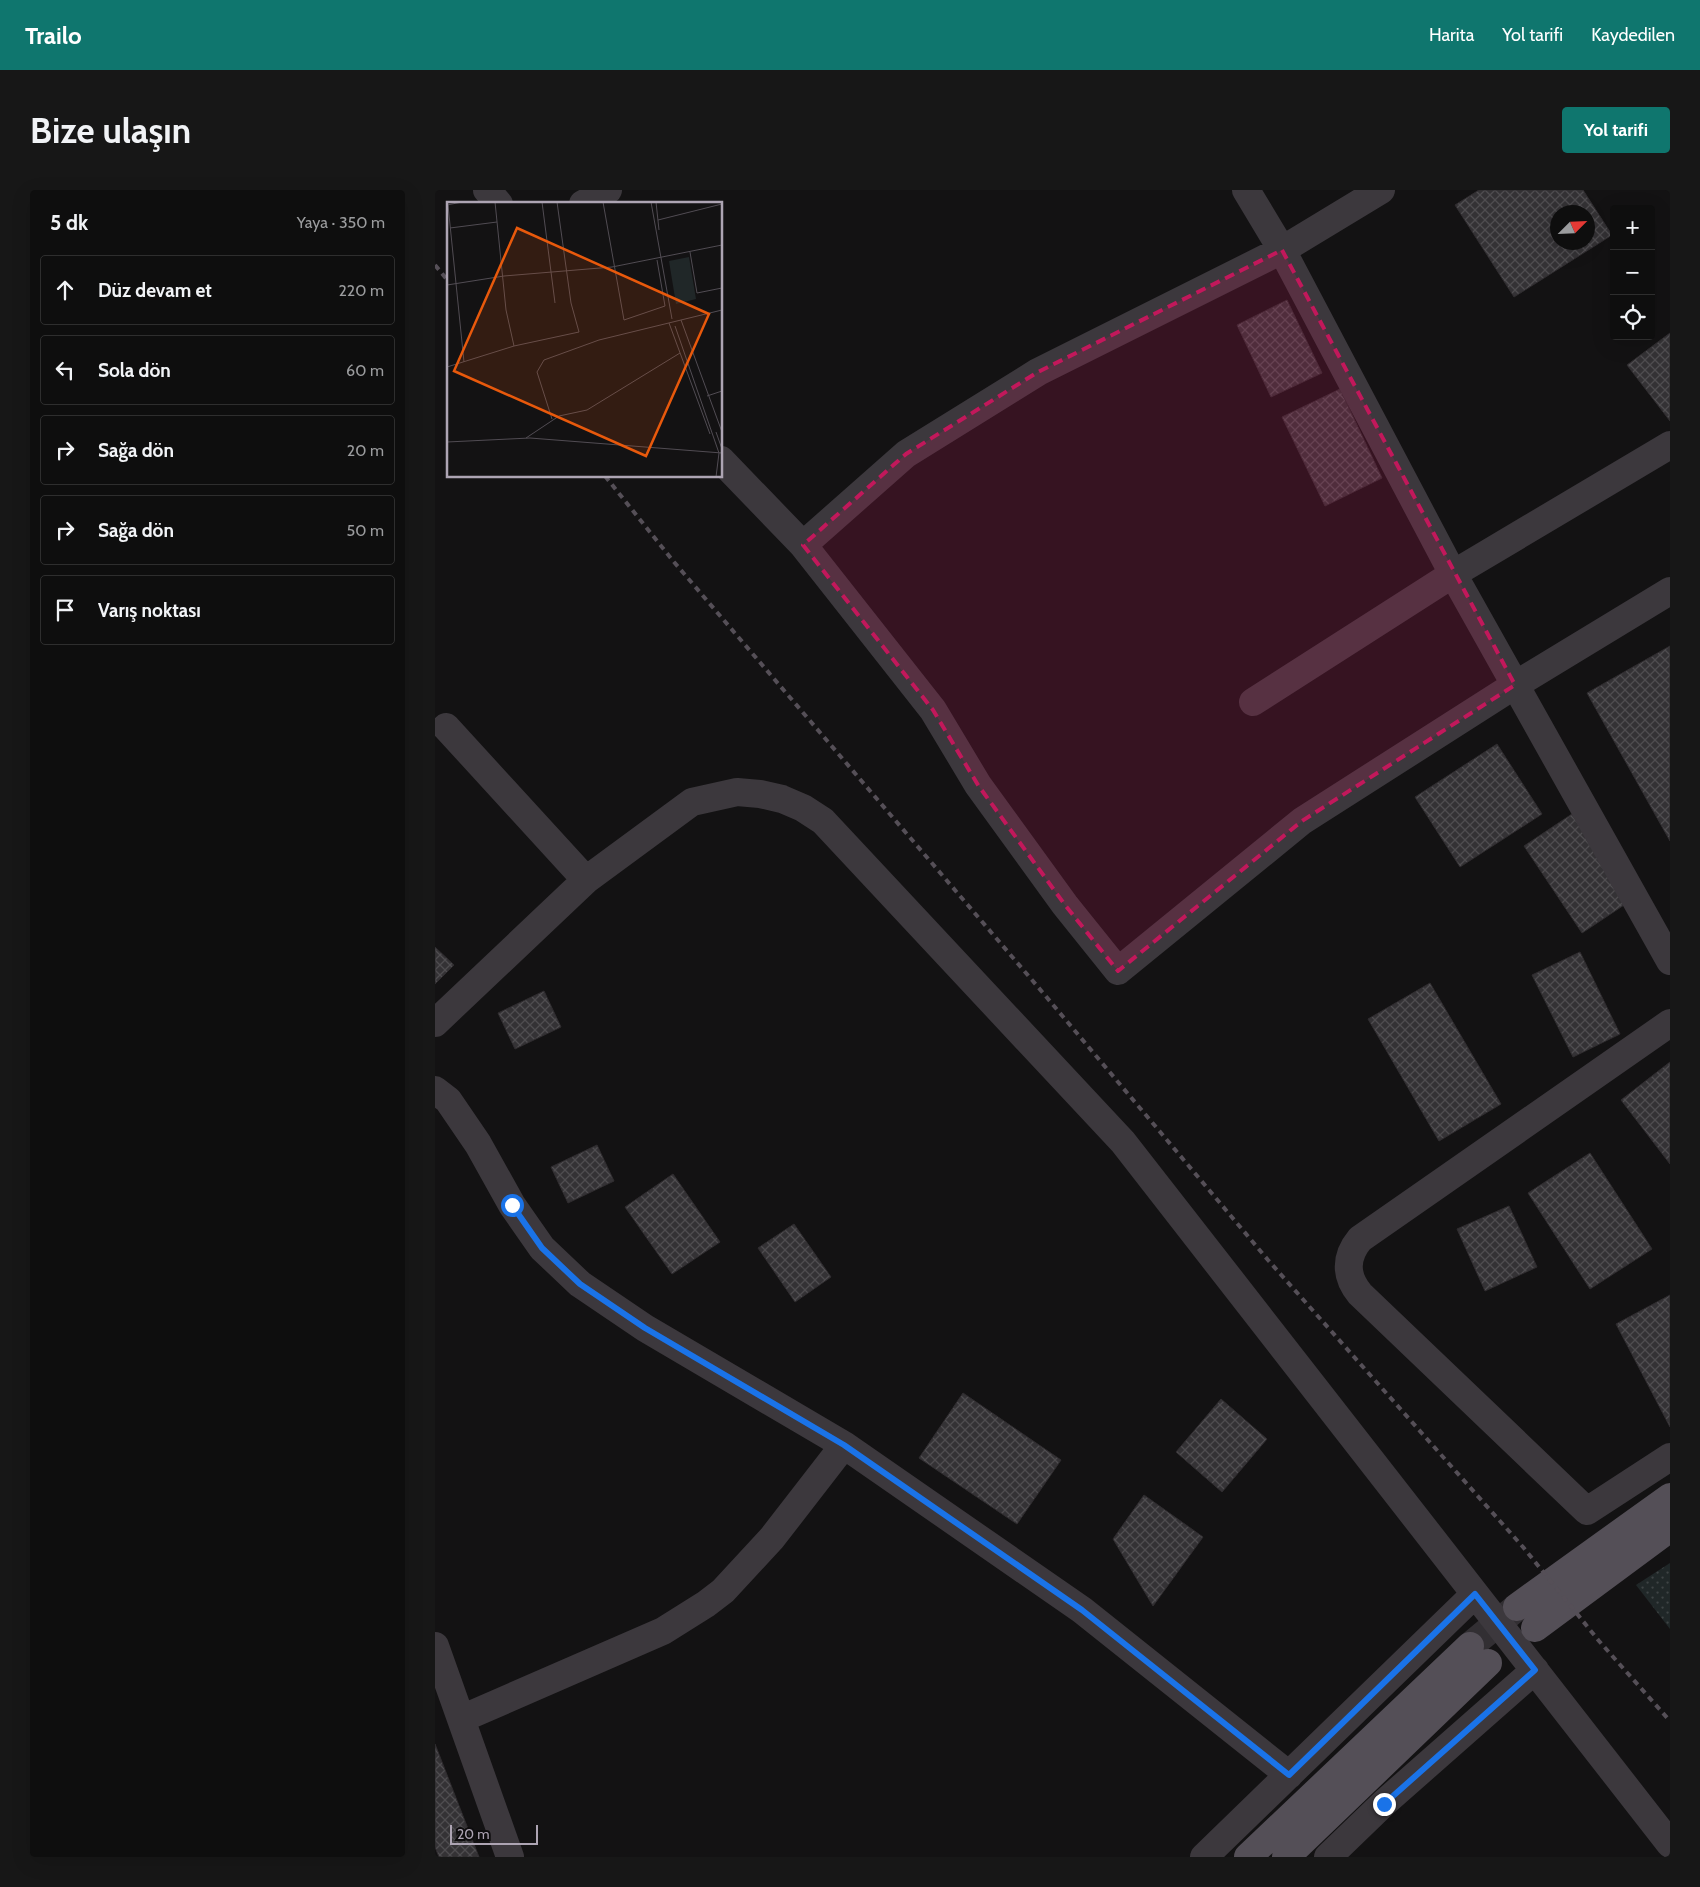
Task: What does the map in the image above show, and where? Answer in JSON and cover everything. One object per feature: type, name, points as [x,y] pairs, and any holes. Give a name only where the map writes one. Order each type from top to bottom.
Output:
[{"type":"main road","points":[[1517,1607],[1670,1497]]},
{"type":"main road","points":[[1535,1628],[1670,1528]]},
{"type":"main road","points":[[1247,1857],[1479,1655],[1286,1857]]},
{"type":"street","points":[[487,190],[497,202]]},
{"type":"street","points":[[587,202],[608,190]]},
{"type":"street","points":[[1246,190],[1282,250],[1453,574],[1670,961]]},
{"type":"street","points":[[803,545],[906,454],[1038,372],[1282,250],[1381,190]]},
{"type":"street","points":[[1253,702],[1453,574],[1670,445]]},
{"type":"street","points":[[723,462],[803,545],[933,710],[977,785],[1065,905],[1118,971],[1302,821],[1515,685],[1670,591]]},
{"type":"street","points":[[446,726],[586,880]]},
{"type":"street","points":[[435,1023],[586,880],[692,802],[714,795],[737,792],[775,797],[803,808],[823,821],[1123,1142],[1670,1844]]},
{"type":"street","points":[[1670,1023],[1360,1239],[1354,1246],[1348,1264],[1353,1285],[1360,1294],[1587,1511],[1670,1457]]},
{"type":"street","points":[[435,1090],[448,1100],[478,1144],[512,1205],[542,1248],[580,1284],[645,1328],[844,1445],[1082,1610],[1289,1775]]},
{"type":"street","points":[[461,1718],[663,1631],[706,1604],[723,1591],[772,1538],[844,1445]]},
{"type":"street","points":[[1204,1857],[1475,1594]]},
{"type":"street","points":[[435,1646],[510,1857]]},
{"type":"street","points":[[1328,1857],[1384,1804],[1535,1670]]},
{"type":"highlighted area","points":[[1282,250],[1515,685],[1302,821],[1118,971],[1065,905],[978,785],[933,710],[803,545],[906,454],[1038,372]]},
{"type":"shaded area","points":[[1670,1563],[1670,1629],[1636,1585]]},
{"type":"building","points":[[1479,190],[1583,190],[1593,205],[1550,205],[1550,250],[1588,250],[1514,297],[1455,205]]},
{"type":"building","points":[[1595,209],[1610,232],[1610,236],[1595,246]]},
{"type":"building","points":[[1287,300],[1322,373],[1271,397],[1237,325]]},
{"type":"building","points":[[1670,333],[1670,421],[1627,365]]},
{"type":"building","points":[[1340,389],[1382,478],[1325,506],[1282,417]]},
{"type":"building","points":[[1670,646],[1670,841],[1587,693]]},
{"type":"building","points":[[1497,744],[1542,814],[1460,867],[1415,797]]},
{"type":"building","points":[[1572,814],[1630,901],[1582,933],[1524,846]]},
{"type":"building","points":[[435,947],[454,965],[435,984]]},
{"type":"building","points":[[1580,952],[1620,1034],[1573,1057],[1532,975]]},
{"type":"building","points":[[1430,983],[1501,1104],[1439,1141],[1368,1019]]},
{"type":"building","points":[[544,991],[561,1027],[515,1049],[498,1013]]},
{"type":"building","points":[[1670,1062],[1670,1164],[1621,1100]]},
{"type":"building","points":[[597,1145],[614,1181],[568,1203],[551,1167]]},
{"type":"building","points":[[1590,1153],[1652,1249],[1590,1289],[1528,1193]]},
{"type":"building","points":[[673,1174],[720,1242],[672,1274],[625,1207]]},
{"type":"building","points":[[1509,1206],[1537,1267],[1485,1291],[1457,1229]]},
{"type":"building","points":[[794,1224],[831,1277],[795,1302],[758,1248]]},
{"type":"building","points":[[1670,1295],[1670,1427],[1616,1324]]},
{"type":"building","points":[[963,1393],[1061,1460],[1017,1524],[919,1458]]},
{"type":"building","points":[[1221,1399],[1267,1439],[1222,1492],[1176,1452]]},
{"type":"building","points":[[1144,1495],[1203,1537],[1153,1606],[1113,1539]]},
{"type":"building","points":[[435,1744],[479,1857],[439,1857],[435,1847]]},
{"type":"tunnel","points":[[1470,1646],[1516,1608]]},
{"type":"railway","points":[[435,265],[447,280]]},
{"type":"railway","points":[[607,478],[674,562],[1038,987],[1268,1260],[1523,1547],[1599,1641],[1670,1721]]},
{"type":"route","points":[[512,1205],[542,1248],[580,1284],[645,1328],[844,1445],[1082,1610],[1289,1775],[1475,1594],[1535,1670],[1384,1804]]}]
